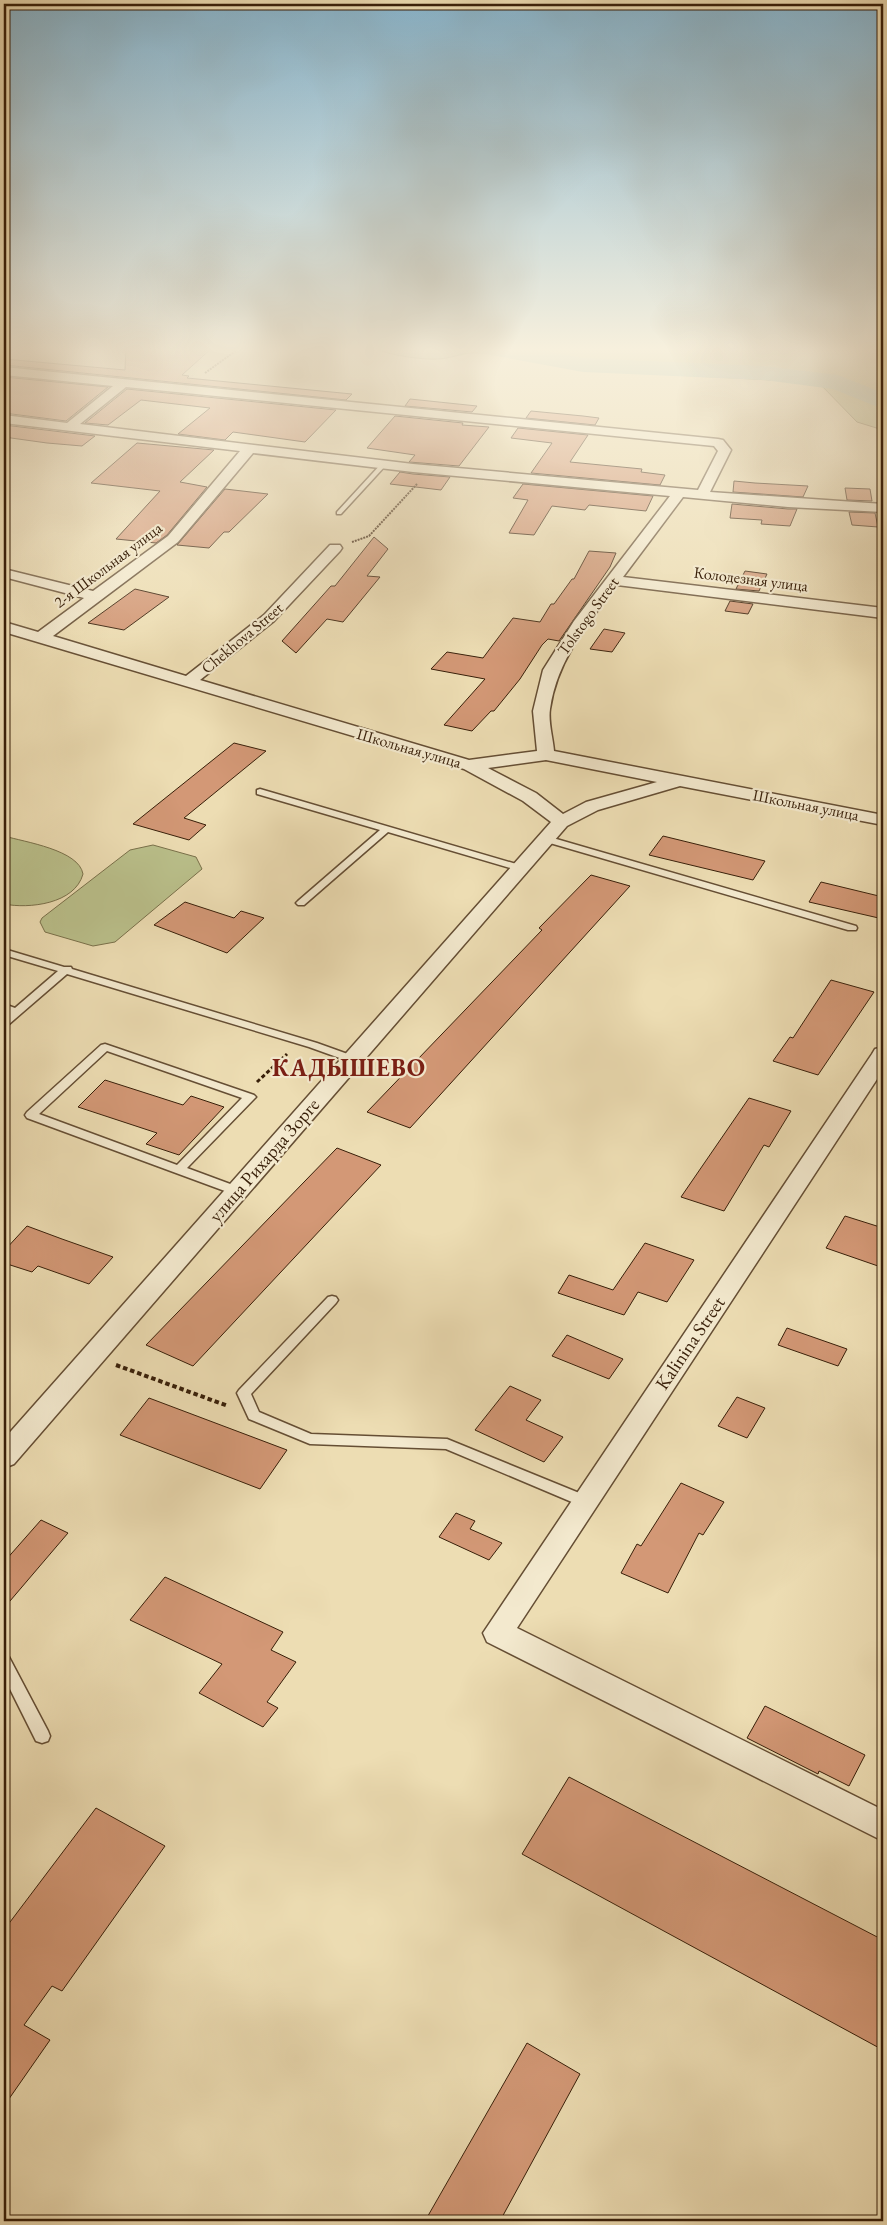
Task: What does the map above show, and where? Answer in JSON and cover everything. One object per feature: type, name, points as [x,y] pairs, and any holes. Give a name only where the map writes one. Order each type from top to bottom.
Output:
[{"type":"street","name":"2-я Школьная улица","points":[[42,637],[173,539],[248,451]]},
{"type":"street","points":[[274,451],[432,470],[702,495],[883,508]]},
{"type":"street","points":[[702,495],[725,451]]},
{"type":"street","name":"Tolstogo Street","points":[[546,755],[541,711],[551,670],[578,624],[614,580],[679,493]]},
{"type":"street","name":"Chekhova Street","points":[[188,682],[269,618],[335,548]]},
{"type":"street","points":[[4,573],[97,597]]},
{"type":"street","name":"Колодезная улица","points":[[614,580],[883,613]]},
{"type":"street","name":"Школьная улица","points":[[4,627],[468,765],[546,755],[883,820]]},
{"type":"street","points":[[468,765],[526,794],[549,810],[561,822]]},
{"type":"street","name":"улица Рихарда Зорге","points":[[4,1457],[561,822],[592,806],[678,781]]},
{"type":"street","name":"Kalinina Street","points":[[883,1054],[498,1633],[883,1826]]},
{"type":"lane","points":[[339,512],[384,464]]},
{"type":"lane","points":[[260,792],[520,868]]},
{"type":"lane","points":[[301,903],[387,829]]},
{"type":"lane","points":[[546,839],[852,928]]},
{"type":"lane","points":[[4,952],[67,969],[313,1045],[352,1059]]},
{"type":"lane","points":[[4,1023],[67,969]]},
{"type":"lane","points":[[4,1007],[17,1012]]},
{"type":"lane","points":[[180,1169],[250,1097],[105,1047],[31,1114],[237,1191]]},
{"type":"lane","points":[[332,1300],[244,1393],[254,1415],[310,1439],[447,1444],[584,1501]]},
{"type":"lane","points":[[4,1662],[42,1736]]},
{"type":"path","points":[[335,548],[369,536],[432,470]]},
{"type":"path","points":[[244,1095],[292,1049],[313,1045]]},
{"type":"path","points":[[92,1356],[254,1415]]},
{"type":"green space","points":[[4,836],[50,848],[72,859],[79,866],[83,874],[78,884],[71,892],[50,902],[26,906],[4,904]]},
{"type":"green space","points":[[153,845],[196,857],[202,869],[115,942],[93,946],[45,932],[40,922],[42,918],[130,850]]},
{"type":"building","points":[[128,451],[213,451],[180,482],[207,487],[167,535],[156,543],[116,539],[160,491],[91,483]]},
{"type":"building","points":[[386,451],[471,451],[459,466],[409,462],[415,455]]},
{"type":"building","points":[[547,451],[577,451],[570,462],[642,469],[641,472],[665,475],[660,485],[531,473]]},
{"type":"building","points":[[400,472],[450,477],[441,490],[390,484]]},
{"type":"building","points":[[734,481],[808,486],[803,497],[733,492]]},
{"type":"building","points":[[523,484],[653,496],[646,511],[589,505],[585,510],[552,506],[534,535],[509,533],[528,500],[513,498]]},
{"type":"building","points":[[845,488],[870,489],[872,501],[847,500]]},
{"type":"building","points":[[225,489],[268,494],[229,532],[224,532],[209,548],[177,545]]},
{"type":"building","points":[[732,504],[797,509],[790,526],[761,524],[762,520],[730,518]]},
{"type":"building","points":[[849,512],[875,513],[878,527],[852,525]]},
{"type":"building","points":[[374,537],[388,549],[367,576],[380,577],[343,622],[327,619],[296,653],[282,641],[331,586],[335,586]]},
{"type":"building","points":[[589,551],[616,553],[610,567],[559,641],[548,639],[542,645],[520,679],[494,711],[491,711],[472,731],[444,725],[485,679],[431,669],[447,652],[483,658],[513,618],[540,622],[551,604],[554,604],[572,579],[574,579]]},
{"type":"building","points":[[745,571],[767,574],[759,591],[736,589]]},
{"type":"building","points":[[135,589],[169,597],[124,630],[88,623]]},
{"type":"building","points":[[730,601],[753,604],[748,614],[725,611]]},
{"type":"building","points":[[604,629],[625,633],[612,652],[590,649]]},
{"type":"building","points":[[234,743],[266,751],[184,818],[206,825],[189,840],[133,824]]},
{"type":"building","points":[[663,836],[765,861],[753,880],[649,855]]},
{"type":"building","points":[[591,875],[630,886],[410,1128],[367,1112],[542,930],[539,928]]},
{"type":"building","points":[[821,882],[883,897],[883,919],[809,902]]},
{"type":"building","points":[[185,902],[234,918],[241,911],[264,918],[227,953],[154,925]]},
{"type":"building","points":[[831,980],[874,992],[818,1075],[773,1061],[790,1037],[793,1038]]},
{"type":"building","points":[[105,1080],[183,1105],[191,1096],[224,1107],[179,1155],[146,1144],[157,1133],[78,1107]]},
{"type":"building","points":[[749,1098],[791,1111],[769,1147],[764,1145],[724,1211],[681,1197]]},
{"type":"building","points":[[337,1148],[381,1165],[193,1366],[146,1345]]},
{"type":"building","points":[[845,1216],[883,1228],[883,1256],[878,1266],[826,1248]]},
{"type":"building","points":[[27,1226],[113,1257],[89,1284],[38,1266],[32,1272],[4,1263],[4,1251]]},
{"type":"building","points":[[645,1243],[694,1260],[667,1302],[638,1292],[624,1315],[558,1293],[569,1275],[613,1290]]},
{"type":"building","points":[[787,1328],[847,1349],[838,1366],[778,1345]]},
{"type":"building","points":[[567,1335],[623,1359],[609,1379],[552,1356]]},
{"type":"building","points":[[510,1386],[541,1400],[526,1420],[563,1437],[544,1462],[475,1430]]},
{"type":"building","points":[[737,1397],[765,1408],[747,1438],[718,1426]]},
{"type":"building","points":[[149,1398],[287,1450],[260,1489],[120,1435]]},
{"type":"building","points":[[681,1483],[724,1502],[703,1535],[699,1533],[668,1593],[621,1573],[637,1544],[641,1546]]},
{"type":"building","points":[[456,1513],[475,1521],[470,1529],[502,1543],[489,1560],[439,1537]]},
{"type":"building","points":[[41,1520],[68,1533],[4,1608],[4,1562]]},
{"type":"building","points":[[165,1577],[283,1632],[271,1650],[296,1662],[267,1702],[278,1708],[263,1727],[199,1693],[222,1664],[130,1620]]},
{"type":"building","points":[[765,1706],[865,1755],[849,1786],[819,1771],[818,1774],[747,1738]]},
{"type":"building","points":[[569,1777],[883,1940],[883,2050],[522,1854]]},
{"type":"building","points":[[96,1808],[165,1846],[62,1991],[52,1986],[24,2025],[50,2040],[4,2106],[4,1930]]},
{"type":"building","points":[[527,2043],[580,2074],[500,2221],[425,2221]]},
{"type":"district","name":"КАДЫШЕВО","points":[[349,1067]]}]
